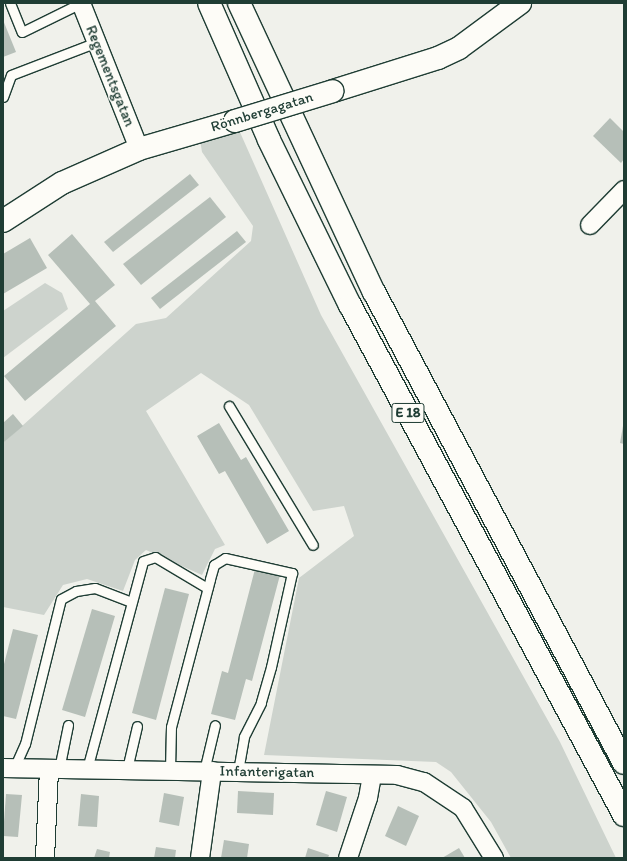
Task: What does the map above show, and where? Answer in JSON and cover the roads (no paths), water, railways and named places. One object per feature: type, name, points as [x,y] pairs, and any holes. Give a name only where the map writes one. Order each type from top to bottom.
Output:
[{"type":"main road","name":"E 18","points":[[209,3],[269,140],[350,305],[624,815]]},
{"type":"main road","name":"E 18","points":[[239,3],[378,299],[624,763]]},
{"type":"main road","name":"Rönnbergagatan","points":[[3,221],[62,183],[139,149],[438,58],[459,48],[520,3]]},
{"type":"street","name":"Regementsgatan","points":[[81,3],[139,149]]},
{"type":"street","points":[[590,225],[624,190]]},
{"type":"street","name":"Infanterigatan","points":[[9,767],[404,777],[424,782],[444,794],[473,820],[494,858]]},
{"type":"street","points":[[45,858],[54,769]]},
{"type":"street","points":[[200,858],[208,771]]},
{"type":"street","points":[[348,858],[368,798],[372,775]]},
{"type":"lane","points":[[10,3],[22,32],[81,3]]},
{"type":"lane","points":[[3,98],[11,75],[97,42]]},
{"type":"lane","points":[[229,406],[313,545]]},
{"type":"lane","points":[[87,769],[143,561],[155,557],[207,588]]},
{"type":"lane","points":[[170,770],[171,727],[207,588],[214,565],[225,558],[292,573],[261,703],[244,737],[238,772]]},
{"type":"lane","points":[[9,767],[25,744],[61,599],[76,591],[95,588],[131,602]]},
{"type":"lane","points":[[54,769],[68,725]]},
{"type":"lane","points":[[208,771],[215,725]]},
{"type":"lane","points":[[127,769],[137,726]]}]
